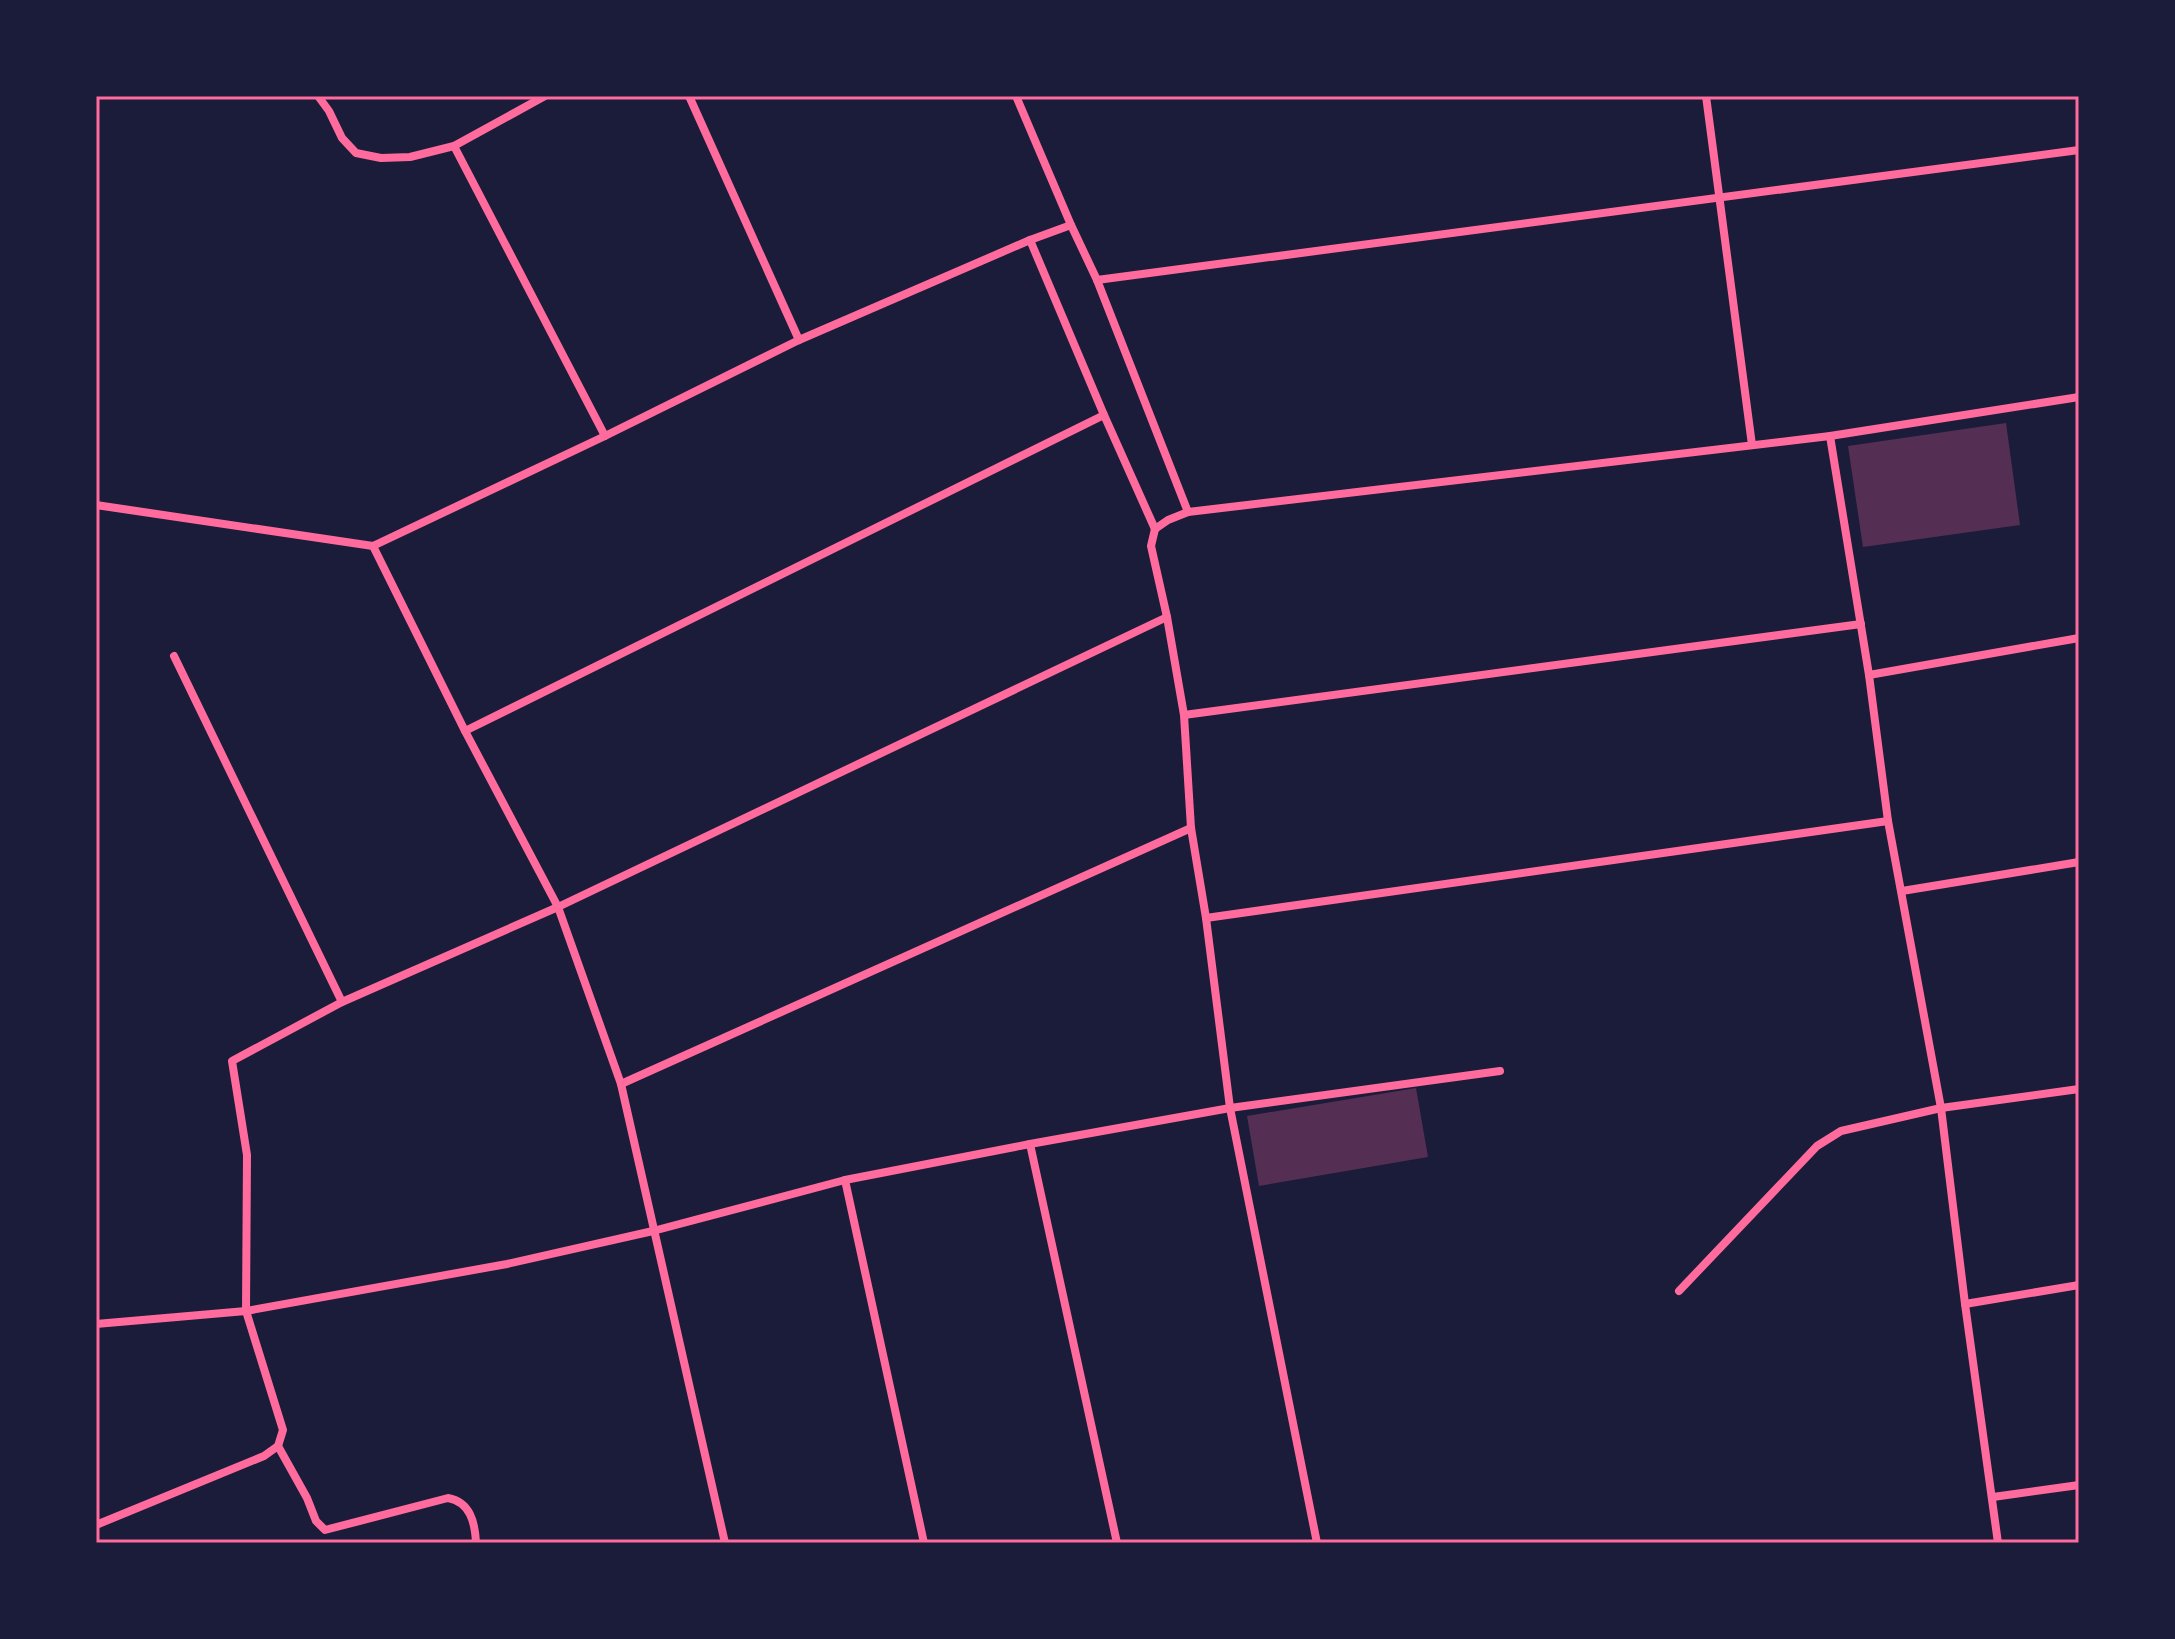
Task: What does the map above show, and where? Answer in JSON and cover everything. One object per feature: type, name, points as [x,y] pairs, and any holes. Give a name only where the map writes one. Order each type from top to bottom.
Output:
[{"type":"street","points":[[318,96],[342,138],[356,153],[381,158],[410,157],[454,146],[545,96]]},
{"type":"street","points":[[689,96],[799,340]]},
{"type":"street","points":[[1016,96],[1097,280],[1188,512]]},
{"type":"street","points":[[1706,96],[1752,445]]},
{"type":"street","points":[[454,146],[605,436]]},
{"type":"street","points":[[1097,280],[2079,150]]},
{"type":"street","points":[[96,505],[373,546],[799,340],[1071,225]]},
{"type":"street","points":[[1030,240],[1155,529],[1151,546],[1184,715],[1191,828],[1206,918],[1230,1108],[1317,1543]]},
{"type":"street","points":[[1155,529],[1188,512],[1830,436],[2079,397]]},
{"type":"street","points":[[465,731],[1104,415]]},
{"type":"street","points":[[1830,436],[1869,675],[1888,821],[1941,1108],[1998,1543]]},
{"type":"street","points":[[373,546],[465,731],[558,907],[621,1084],[725,1543]]},
{"type":"street","points":[[96,1525],[264,1456],[278,1446],[283,1430],[246,1311],[247,1155],[232,1061],[342,1002],[558,907],[1167,617]]},
{"type":"street","points":[[1184,715],[1861,624]]},
{"type":"street","points":[[1869,675],[2079,638]]},
{"type":"street","points":[[174,656],[342,1002]]},
{"type":"street","points":[[1206,918],[1888,821]]},
{"type":"street","points":[[621,1084],[1191,828]]},
{"type":"street","points":[[1902,891],[2079,862]]},
{"type":"street","points":[[96,1324],[246,1311],[507,1264],[653,1231],[845,1180],[1030,1144],[1230,1108],[1500,1071]]},
{"type":"street","points":[[1679,1291],[1817,1146],[1841,1131],[1941,1108],[2079,1089]]},
{"type":"street","points":[[1030,1144],[1117,1543]]},
{"type":"street","points":[[845,1180],[924,1543]]},
{"type":"street","points":[[1965,1304],[2079,1285]]},
{"type":"street","points":[[278,1446],[316,1521],[325,1530],[448,1498],[459,1500],[470,1512],[476,1530],[476,1543]]},
{"type":"street","points":[[1993,1497],[2079,1485]]},
{"type":"building","points":[[2006,423],[2020,525],[1863,547],[1848,446]]},
{"type":"building","points":[[1416,1088],[1428,1157],[1259,1186],[1247,1116]]}]
